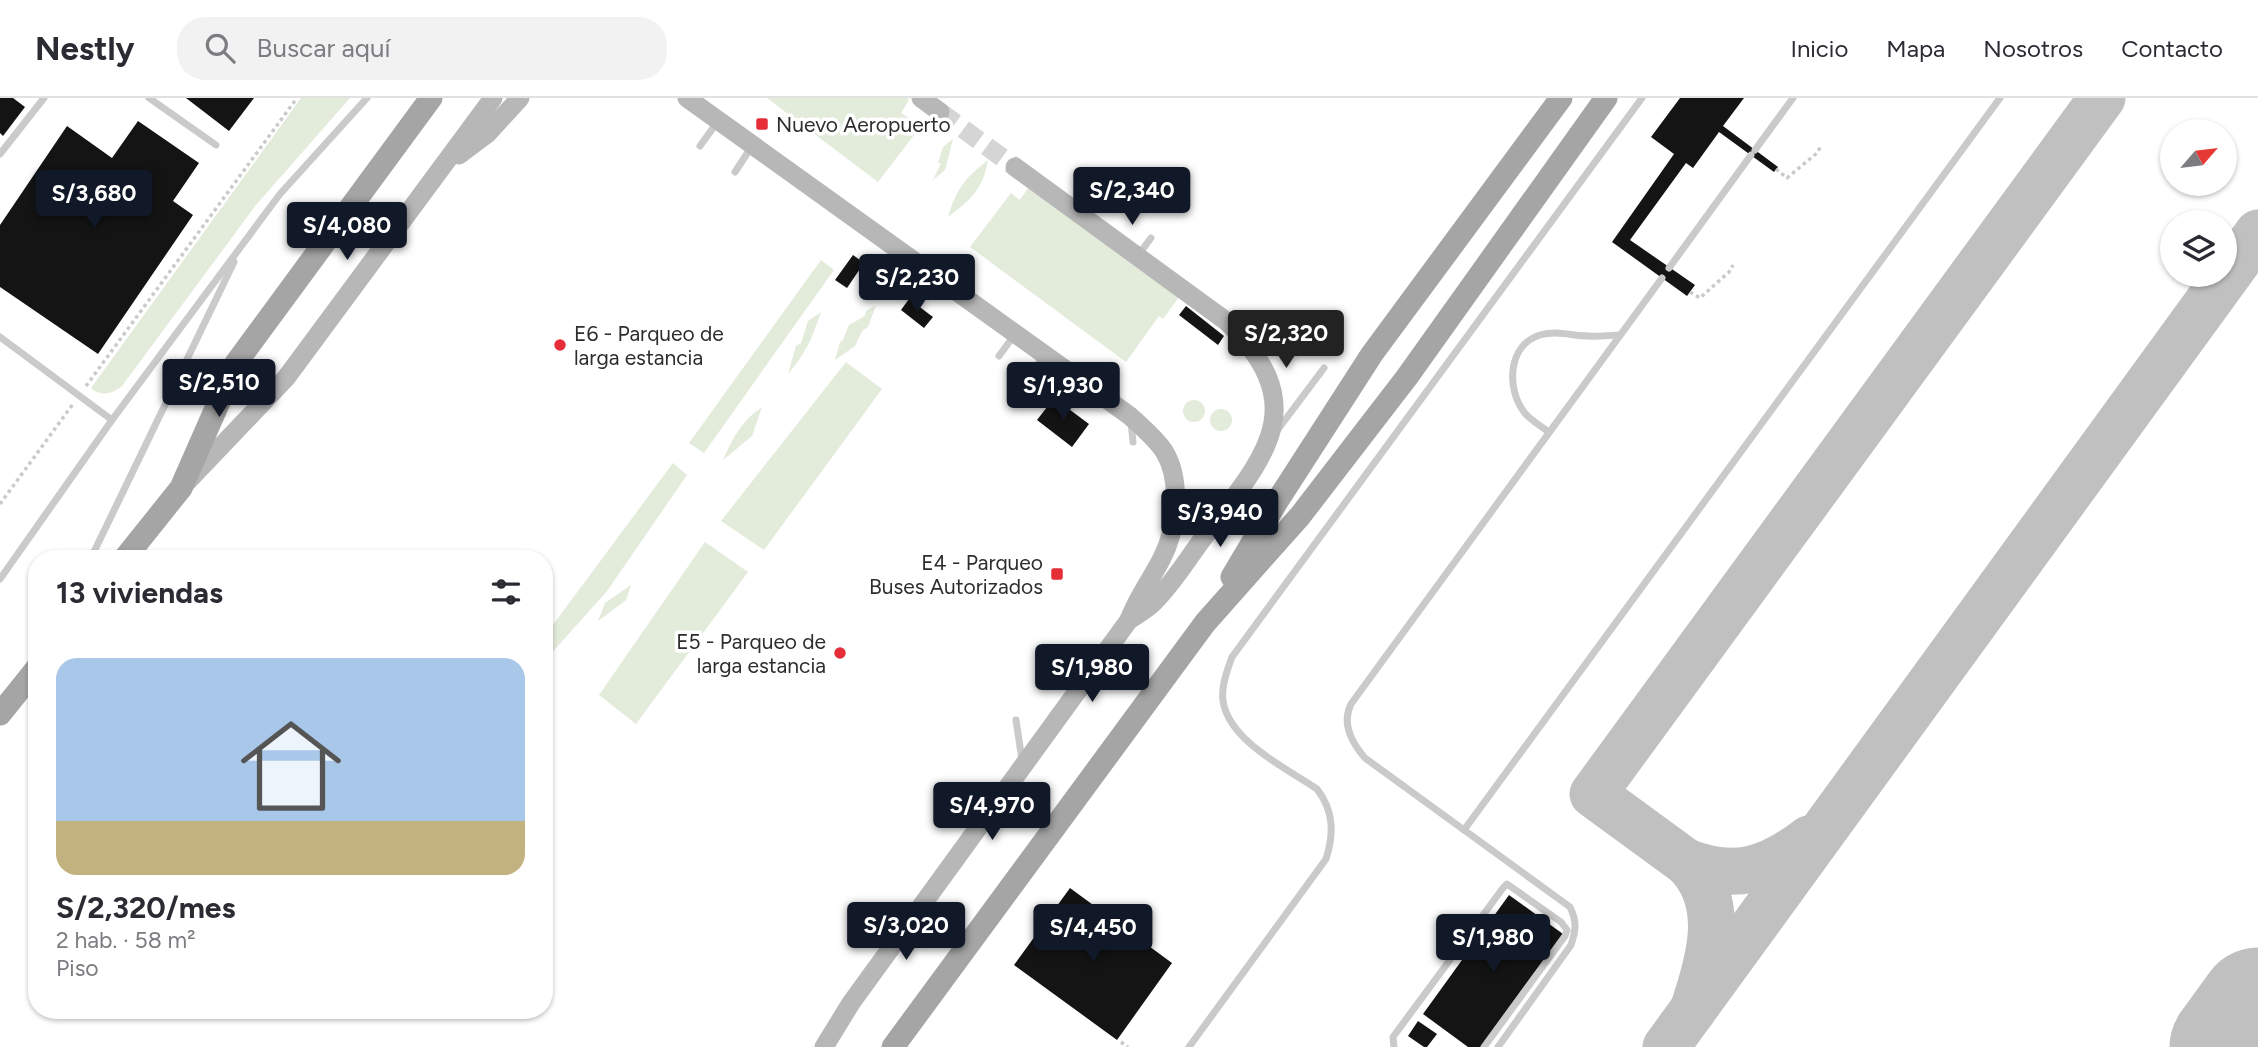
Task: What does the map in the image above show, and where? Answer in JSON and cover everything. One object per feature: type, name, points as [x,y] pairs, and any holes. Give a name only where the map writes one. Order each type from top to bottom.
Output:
[{"type":"main road","points":[[181,488],[236,363],[431,98]]},
{"type":"main road","points":[[131,550],[181,488],[286,379],[493,98]]},
{"type":"main road","points":[[441,169],[488,134],[520,98]]},
{"type":"main road","points":[[687,98],[1130,416],[1155,439],[1166,454],[1174,481],[1176,506],[1167,548],[1138,597],[1129,621],[851,1003],[824,1047]]},
{"type":"main road","points":[[922,98],[940,112]]},
{"type":"main road","points":[[1205,623],[1276,503],[1372,354],[1561,98]]},
{"type":"main road","points":[[893,1047],[1205,623],[1300,516],[1408,377],[1606,98]]},
{"type":"main road","points":[[1015,167],[1226,321],[1246,340],[1262,364],[1271,387],[1275,414],[1270,441],[1250,477],[1155,602],[1129,621]]},
{"type":"main road","points":[[0,714],[28,679]]},
{"type":"lane","points":[[0,154],[44,98]]},
{"type":"lane","points":[[149,98],[216,145]]},
{"type":"lane","points":[[0,579],[113,420],[280,194],[368,98]]},
{"type":"lane","points":[[1189,1047],[1326,859],[1332,832],[1326,801],[1317,789],[1240,735],[1231,721],[1223,700],[1231,657],[1643,98]]},
{"type":"lane","points":[[1669,268],[1793,98]]},
{"type":"lane","points":[[1464,830],[2000,98]]},
{"type":"lane","points":[[700,146],[718,121]]},
{"type":"lane","points":[[734,172],[753,145]]},
{"type":"lane","points":[[1138,256],[1151,238]]},
{"type":"lane","points":[[95,550],[242,246]]},
{"type":"lane","points":[[1498,1047],[1571,945],[1576,932],[1575,918],[1570,907],[1365,758],[1354,744],[1346,717],[1351,704],[1662,278]]},
{"type":"lane","points":[[1549,432],[1526,415],[1517,398],[1512,375],[1516,355],[1522,346],[1539,336],[1552,333],[1620,335]]},
{"type":"lane","points":[[999,356],[1015,334]]},
{"type":"lane","points":[[0,337],[113,420]]},
{"type":"lane","points":[[1029,377],[1045,355]]},
{"type":"lane","points":[[1270,441],[1324,368]]},
{"type":"lane","points":[[1130,416],[1133,442]]},
{"type":"lane","points":[[1016,720],[1023,764]]},
{"type":"lane","points":[[1394,1047],[1393,1037],[1507,884],[1561,922],[1567,930],[1484,1047]]},
{"type":"lane","points":[[1509,1014],[1517,1020]]},
{"type":"path","points":[[0,503],[298,98]]},
{"type":"path","points":[[1776,169],[1787,178],[1817,153],[1821,146]]},
{"type":"path","points":[[1690,292],[1700,298],[1729,272],[1733,265]]},
{"type":"path","points":[[1121,1042],[1128,1047]]},
{"type":"green space","points":[[301,98],[350,98],[256,205],[122,386],[106,393],[95,391],[91,388]]},
{"type":"green space","points":[[767,98],[907,98],[909,100],[901,113],[921,126],[878,182]]},
{"type":"green space","points":[[953,139],[945,170],[933,180],[941,163],[938,163],[943,147]]},
{"type":"green space","points":[[988,160],[979,187],[948,217],[962,185]]},
{"type":"green space","points":[[1028,188],[1179,297],[1163,319],[1159,316],[1126,362],[970,247],[1011,193],[1020,200]]},
{"type":"green space","points":[[821,260],[834,270],[704,453],[689,443]]},
{"type":"green space","points":[[876,305],[868,327],[862,331],[855,346],[835,360],[849,325],[865,316],[866,311]]},
{"type":"green space","points":[[821,312],[808,345],[788,374],[796,346],[801,343],[808,321]]},
{"type":"green space","points":[[846,362],[882,389],[764,550],[721,521]]},
{"type":"green space","points":[[1194,400],[1202,403],[1205,411],[1202,419],[1194,422],[1186,419],[1183,411],[1186,403]]},
{"type":"green space","points":[[762,407],[752,436],[723,460],[739,430]]},
{"type":"green space","points":[[1221,409],[1229,412],[1232,420],[1229,428],[1221,431],[1213,428],[1210,420],[1213,412]]},
{"type":"green space","points":[[673,463],[687,475],[607,591],[553,652],[553,625]]},
{"type":"green space","points":[[705,542],[748,572],[636,724],[599,695]]},
{"type":"green space","points":[[631,585],[626,600],[598,621],[605,603]]},
{"type":"building","points":[[0,98],[13,98],[25,107],[3,136],[0,133]]},
{"type":"building","points":[[186,98],[254,98],[229,131]]},
{"type":"building","points":[[1680,98],[1744,98],[1723,126],[1778,167],[1774,172],[1719,132],[1693,168],[1686,163],[1630,240],[1695,285],[1687,296],[1612,242],[1674,154],[1651,137]]},
{"type":"building","points":[[138,121],[199,163],[173,201],[193,215],[98,354],[0,287],[0,225],[67,126],[112,158]]},
{"type":"building","points":[[853,255],[864,263],[847,288],[835,280]]},
{"type":"building","points":[[909,299],[933,317],[924,328],[901,310]]},
{"type":"building","points":[[1186,306],[1224,336],[1218,345],[1179,315]]},
{"type":"building","points":[[1054,398],[1089,424],[1072,447],[1037,420]]},
{"type":"building","points":[[1070,888],[1172,963],[1117,1040],[1014,965]]},
{"type":"building","points":[[1509,895],[1563,934],[1481,1047],[1468,1047],[1423,1014]]},
{"type":"building","points":[[1418,1021],[1437,1034],[1427,1047],[1408,1036]]},
{"type":"taxiway","points":[[1693,1010],[1709,953],[1711,914],[1707,895],[1699,878],[1686,862],[1593,794],[2102,98]]},
{"type":"taxiway","points":[[1666,1047],[2258,233]]},
{"type":"taxiway","points":[[1686,862],[1720,871],[1751,869],[1780,858],[1809,839]]},
{"type":"runway","points":[[2229,1047],[2258,1007]]},
{"type":"tunnel","points":[[940,112],[1015,167]]},
{"type":"place","name":"Nuevo Aeropuerto","points":[[762,124]]},
{"type":"place","name":"E6 - Parqueo de larga estancia","points":[[560,345]]},
{"type":"place","name":"E4 - Parqueo Buses Autorizados","points":[[1057,574]]},
{"type":"place","name":"E5 - Parqueo de larga estancia","points":[[840,653]]}]
